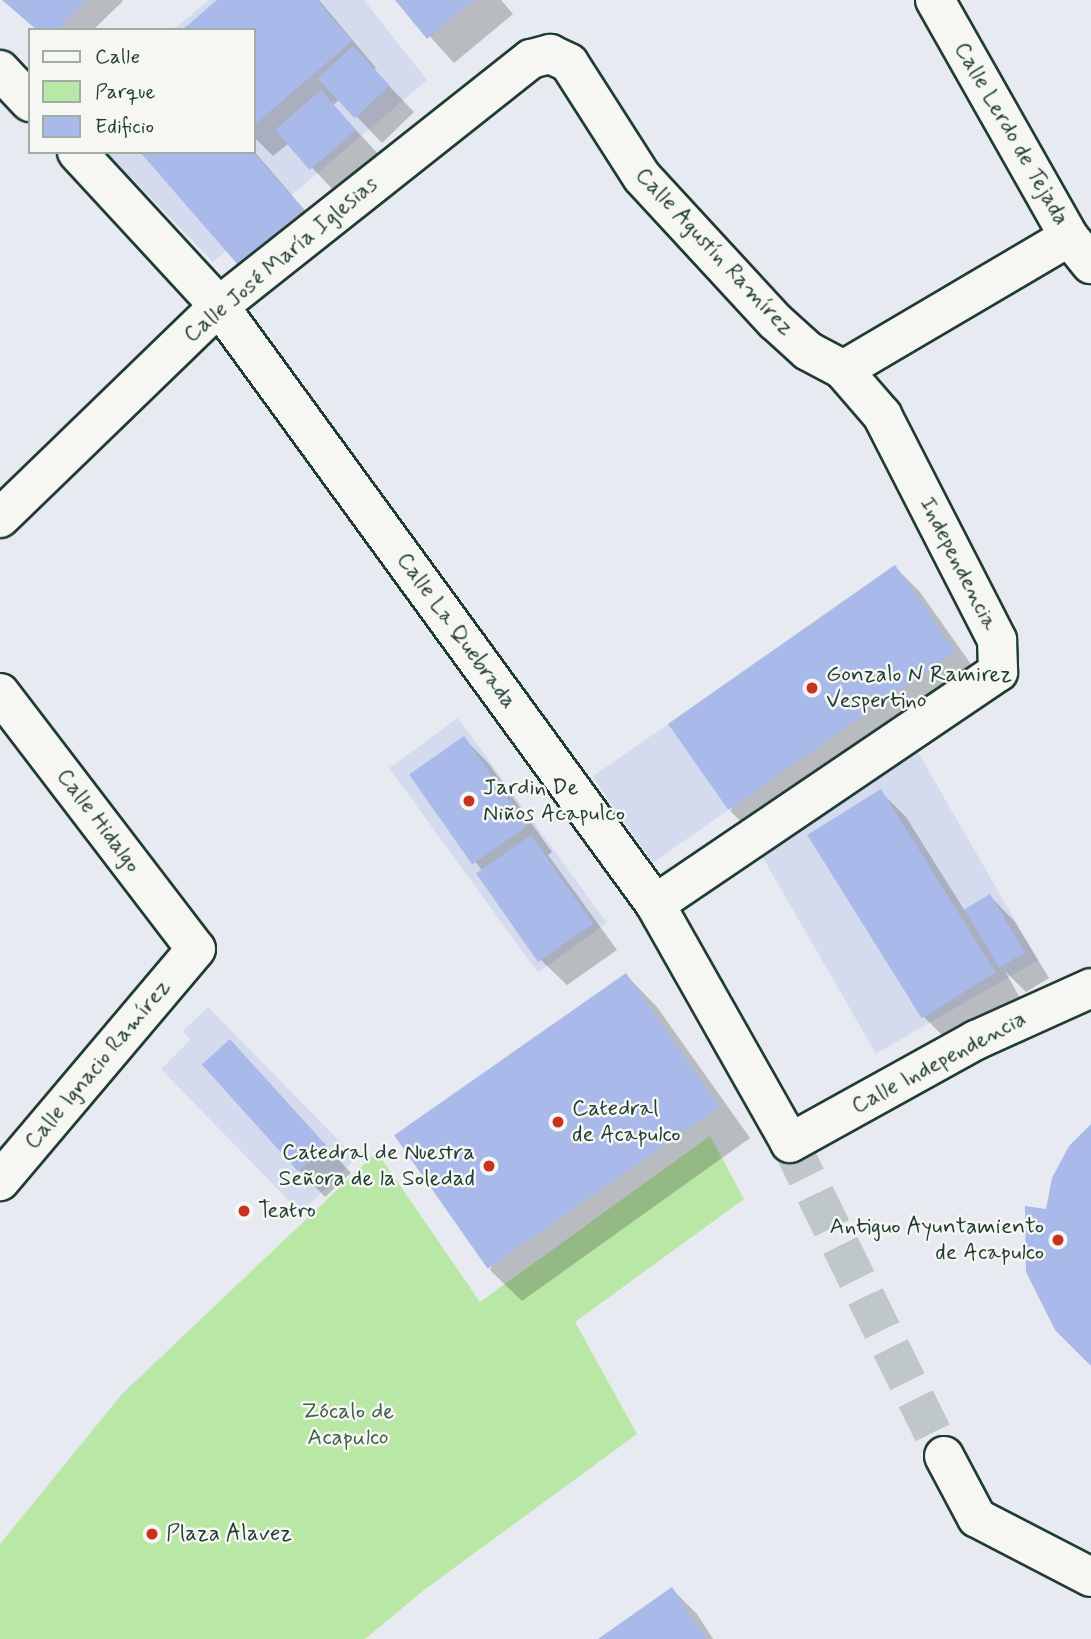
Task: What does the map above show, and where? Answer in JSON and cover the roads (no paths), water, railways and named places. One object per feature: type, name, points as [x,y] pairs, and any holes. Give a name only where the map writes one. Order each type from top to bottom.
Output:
[{"type":"street","name":"Calle Lerdo de Tejada","points":[[935,0],[1080,250]]},
{"type":"street","name":"Calle José María Iglesias","points":[[0,519],[219,306],[531,59],[550,54]]},
{"type":"street","name":"Calle Agustín Ramírez","points":[[550,54],[569,63],[642,177],[775,322],[808,351],[843,370]]},
{"type":"street","points":[[0,70],[28,100]]},
{"type":"street","name":"Calle La Quebrada","points":[[79,154],[219,306],[655,904],[790,1143]]},
{"type":"street","points":[[843,370],[1080,250]]},
{"type":"street","name":"Independencia","points":[[655,904],[998,672],[997,640],[882,415],[843,370]]},
{"type":"street","name":"Calle Hidalgo","points":[[0,693],[196,949]]},
{"type":"street","name":"Calle Ignacio Ramírez","points":[[0,1181],[196,949]]},
{"type":"street","name":"Calle Independencia","points":[[790,1143],[976,1040],[1091,988]]},
{"type":"street","points":[[944,1456],[976,1518],[1091,1577]]},
{"type":"tunnel","points":[[790,1143],[944,1456]]},
{"type":"place","name":"Gonzalo N Ramirez Vespertino","points":[[812,688]]},
{"type":"place","name":"Jardin De Niños Acapulco","points":[[469,801]]},
{"type":"place","name":"Catedral de Acapulco","points":[[558,1122]]},
{"type":"place","name":"Catedral de Nuestra Señora de la Soledad","points":[[489,1166]]},
{"type":"place","name":"Teatro","points":[[244,1211]]},
{"type":"place","name":"Antiguo Ayuntamiento de Acapulco","points":[[1058,1240]]},
{"type":"place","name":"Plaza Alavez","points":[[152,1534]]},
{"type":"park label","name":"Zócalo de Acapulco","points":[[348,1425]]}]
